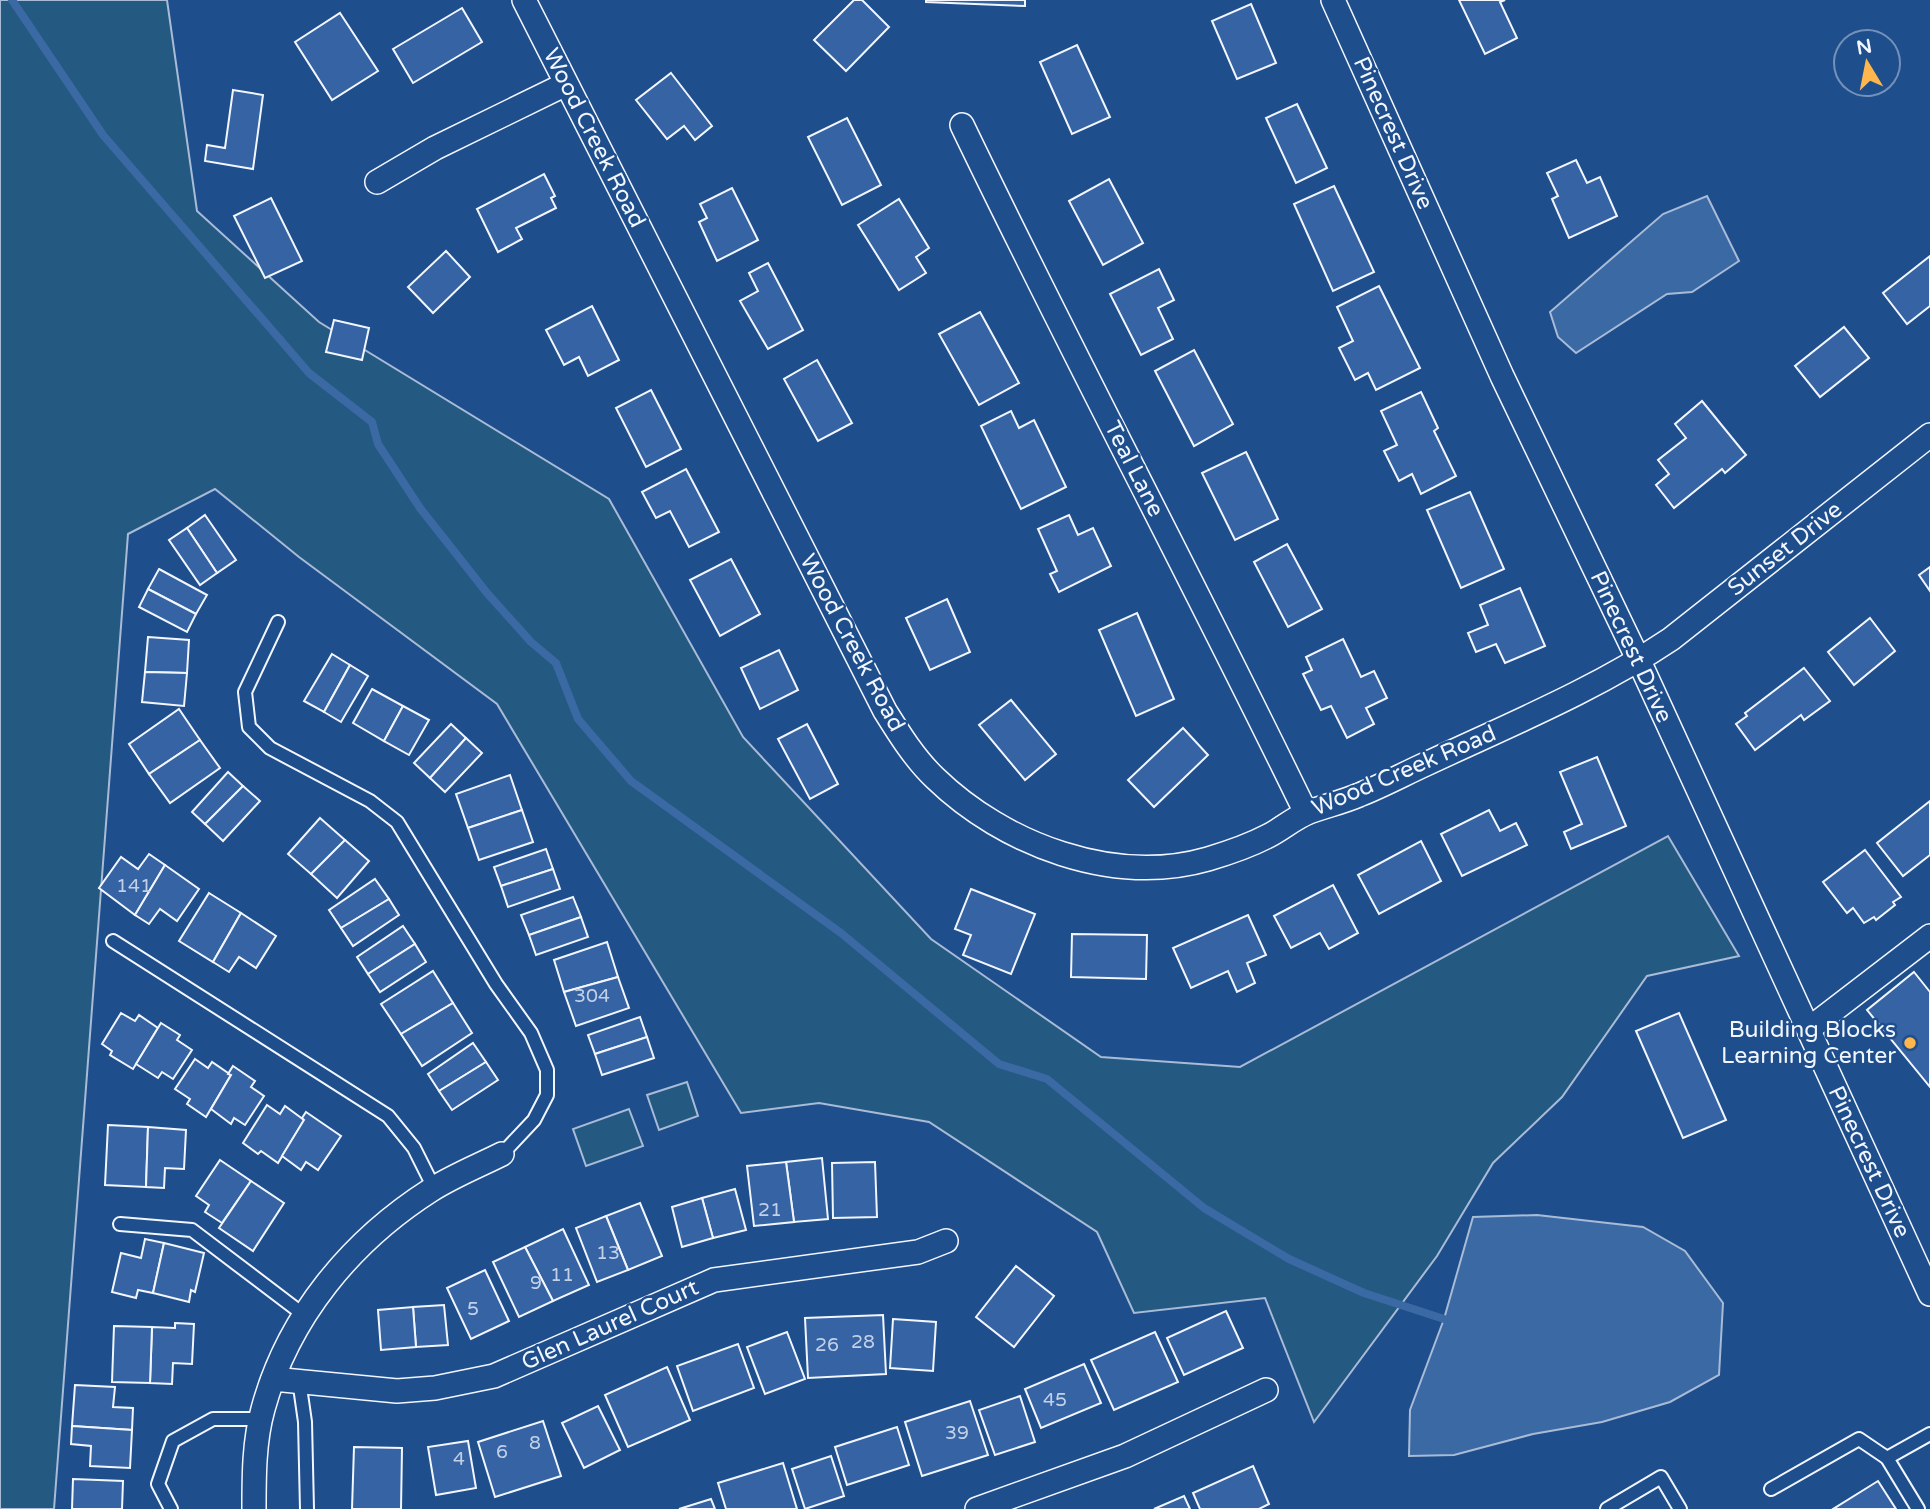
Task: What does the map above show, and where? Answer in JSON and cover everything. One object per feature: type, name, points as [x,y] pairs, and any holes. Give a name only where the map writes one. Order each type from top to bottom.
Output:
[{"type":"street","name":"Wood Creek Road","points":[[524,0],[885,711],[906,744],[935,778],[972,809],[1018,837],[1068,856],[1117,865],[1162,866],[1207,859],[1253,844],[1306,813],[1359,796],[1578,693],[1639,661]]},
{"type":"street","name":"Pinecrest Drive","points":[[1333,0],[1502,376],[1639,661],[1930,1294]]},
{"type":"street","points":[[376,182],[435,148],[566,84]]},
{"type":"street","name":"Teal Lane","points":[[962,125],[1030,267],[1240,676],[1306,813]]},
{"type":"street","name":"Sunset Drive","points":[[1639,661],[1671,639],[1930,435]]},
{"type":"street","points":[[1809,1029],[1930,936]]},
{"type":"street","points":[[254,1509],[255,1463],[261,1419],[277,1365],[304,1315],[329,1280],[362,1244],[405,1208],[433,1188],[502,1154]]},
{"type":"street","name":"Glen Laurel Court","points":[[273,1379],[397,1391],[435,1388],[494,1376],[714,1280],[918,1252],[946,1241]]},
{"type":"street","points":[[977,1509],[1125,1456],[1266,1390]]},
{"type":"lane","points":[[278,622],[245,692],[249,727],[270,748],[370,801],[397,822],[496,984],[531,1033],[547,1070],[547,1096],[534,1120],[502,1154]]},
{"type":"lane","points":[[113,941],[388,1116],[414,1148],[433,1188]]},
{"type":"lane","points":[[120,1224],[192,1230],[304,1315]]},
{"type":"lane","points":[[299,1380],[305,1422],[307,1509]]},
{"type":"lane","points":[[171,1509],[158,1484],[173,1441],[213,1419],[261,1419]]},
{"type":"lane","points":[[1887,1458],[1930,1434]]},
{"type":"lane","points":[[1771,1489],[1859,1439],[1887,1458],[1918,1509]]},
{"type":"lane","points":[[1607,1509],[1661,1477],[1681,1509]]},
{"type":"shaded area","points":[[0,0],[167,0],[197,211],[319,322],[609,499],[743,737],[931,939],[1101,1057],[1240,1067],[1668,836],[1739,956],[1647,976],[1562,1097],[1493,1163],[1437,1256],[1314,1422],[1265,1298],[1134,1313],[1097,1232],[929,1122],[819,1103],[741,1113],[497,704],[299,557],[215,489],[128,534],[54,1509],[0,1509]]},
{"type":"shaded area","points":[[1707,196],[1739,261],[1692,292],[1667,294],[1576,353],[1558,337],[1550,312],[1663,214]]},
{"type":"shaded area","points":[[687,1082],[698,1116],[659,1130],[647,1095]]},
{"type":"shaded area","points":[[629,1109],[643,1146],[586,1166],[573,1129]]},
{"type":"shaded area","points":[[1537,1215],[1643,1227],[1685,1251],[1723,1303],[1719,1375],[1670,1402],[1602,1422],[1533,1434],[1454,1455],[1409,1456],[1410,1410],[1444,1319],[1473,1217]]},
{"type":"building","points":[[854,0],[862,0],[889,27],[846,71],[814,40]]},
{"type":"building","points":[[1025,0],[1025,6],[926,2]]},
{"type":"building","points":[[1459,0],[1505,0],[1500,2],[1517,38],[1485,54]]},
{"type":"building","points":[[1251,4],[1276,63],[1237,79],[1212,21]]},
{"type":"building","points":[[462,8],[482,42],[413,83],[393,49]]},
{"type":"building","points":[[340,13],[378,71],[332,100],[295,42]]},
{"type":"building","points":[[1077,45],[1110,117],[1072,134],[1040,62]]},
{"type":"building","points":[[671,73],[712,126],[695,140],[684,126],[667,139],[636,100]]},
{"type":"building","points":[[233,90],[263,95],[253,169],[205,161],[207,145],[225,148]]},
{"type":"building","points":[[1297,104],[1327,168],[1296,183],[1266,118]]},
{"type":"building","points":[[847,118],[881,185],[842,205],[808,137]]},
{"type":"building","points":[[1576,160],[1587,183],[1600,177],[1617,216],[1569,238],[1552,199],[1558,196],[1547,173]]},
{"type":"building","points":[[544,174],[555,196],[551,198],[556,208],[516,228],[522,239],[498,252],[477,209]]},
{"type":"building","points":[[1109,179],[1143,243],[1103,265],[1069,201]]},
{"type":"building","points":[[1334,186],[1374,272],[1333,291],[1294,204]]},
{"type":"building","points":[[732,188],[758,240],[717,261],[699,222],[707,218],[700,204]]},
{"type":"building","points":[[271,198],[302,261],[265,278],[234,216]]},
{"type":"building","points":[[899,199],[929,248],[916,257],[926,273],[899,290],[858,225]]},
{"type":"building","points":[[446,251],[470,277],[433,313],[408,287]]},
{"type":"building","points":[[1930,256],[1930,306],[1907,324],[1883,293]]},
{"type":"building","points":[[768,263],[803,330],[768,349],[740,301],[758,291],[749,273]]},
{"type":"building","points":[[1159,269],[1174,300],[1158,308],[1173,339],[1141,355],[1110,294]]},
{"type":"building","points":[[1379,286],[1420,368],[1376,390],[1368,373],[1355,380],[1339,348],[1353,341],[1337,307]]},
{"type":"building","points":[[592,306],[619,360],[588,376],[579,357],[564,365],[546,330]]},
{"type":"building","points":[[980,312],[1019,383],[979,405],[939,334]]},
{"type":"building","points":[[334,320],[369,328],[362,360],[326,352]]},
{"type":"building","points":[[1844,327],[1869,358],[1820,397],[1795,366]]},
{"type":"building","points":[[1194,350],[1233,424],[1194,446],[1155,371]]},
{"type":"building","points":[[817,360],[852,423],[818,441],[784,379]]},
{"type":"building","points":[[651,390],[681,449],[646,467],[616,408]]},
{"type":"building","points":[[1421,392],[1438,428],[1434,431],[1456,476],[1421,494],[1412,474],[1399,481],[1384,451],[1397,445],[1381,411]]},
{"type":"building","points":[[1702,401],[1746,455],[1725,473],[1722,469],[1674,508],[1656,485],[1669,474],[1658,460],[1686,438],[1675,424]]},
{"type":"building","points":[[1011,411],[1019,428],[1034,420],[1066,487],[1021,509],[981,426]]},
{"type":"building","points":[[1246,452],[1278,519],[1235,540],[1202,473]]},
{"type":"building","points":[[686,469],[719,532],[689,547],[670,511],[656,518],[642,492]]},
{"type":"building","points":[[1470,492],[1504,569],[1461,588],[1427,510]]},
{"type":"building","points":[[205,515],[236,560],[217,573],[187,528]]},
{"type":"building","points":[[1069,515],[1078,535],[1093,528],[1111,566],[1059,592],[1050,574],[1057,571],[1038,529]]},
{"type":"building","points":[[187,528],[217,573],[200,585],[169,540]]},
{"type":"building","points":[[1287,544],[1322,609],[1288,627],[1254,562]]},
{"type":"building","points":[[731,559],[760,614],[720,636],[690,580]]},
{"type":"building","points":[[1930,567],[1930,591],[1919,575]]},
{"type":"building","points":[[159,569],[207,595],[196,614],[148,589]]},
{"type":"building","points":[[1520,588],[1545,646],[1505,663],[1496,644],[1476,652],[1468,633],[1488,625],[1480,605]]},
{"type":"building","points":[[148,589],[196,614],[187,632],[139,607]]},
{"type":"building","points":[[947,599],[970,652],[930,670],[906,618]]},
{"type":"building","points":[[1137,613],[1174,699],[1136,716],[1099,630]]},
{"type":"building","points":[[1870,618],[1895,651],[1854,685],[1828,652]]},
{"type":"building","points":[[148,637],[189,640],[187,673],[145,672]]},
{"type":"building","points":[[1343,639],[1361,677],[1374,671],[1387,698],[1366,708],[1374,724],[1347,738],[1331,706],[1321,710],[1303,674],[1312,670],[1306,657]]},
{"type":"building","points":[[779,650],[798,690],[760,709],[741,668]]},
{"type":"building","points":[[332,654],[350,665],[324,712],[304,701]]},
{"type":"building","points":[[350,665],[368,676],[341,722],[324,712]]},
{"type":"building","points":[[1804,668],[1830,701],[1804,720],[1801,715],[1755,750],[1736,724],[1747,716],[1745,713]]},
{"type":"building","points":[[145,672],[187,673],[184,706],[142,702]]},
{"type":"building","points":[[372,689],[403,706],[384,741],[353,723]]},
{"type":"building","points":[[1011,700],[1056,754],[1025,780],[979,725]]},
{"type":"building","points":[[403,706],[429,720],[409,755],[384,741]]},
{"type":"building","points":[[179,709],[200,740],[149,774],[129,744]]},
{"type":"building","points":[[451,724],[466,738],[430,778],[414,763]]},
{"type":"building","points":[[807,724],[838,784],[810,799],[778,739]]},
{"type":"building","points":[[1183,728],[1208,755],[1154,807],[1128,780]]},
{"type":"building","points":[[466,738],[482,753],[445,792],[430,778]]},
{"type":"building","points":[[200,740],[220,768],[170,803],[149,774]]},
{"type":"building","points":[[1597,757],[1626,826],[1571,849],[1564,832],[1582,824],[1560,772]]},
{"type":"building","points":[[228,772],[243,786],[205,824],[192,812]]},
{"type":"building","points":[[510,775],[522,810],[468,828],[456,794]]},
{"type":"building","points":[[243,786],[260,801],[223,841],[205,824]]},
{"type":"building","points":[[1930,801],[1930,855],[1903,876],[1877,843]]},
{"type":"building","points":[[522,810],[533,842],[479,860],[468,828]]},
{"type":"building","points":[[1489,810],[1500,831],[1516,823],[1527,845],[1462,876],[1441,834]]},
{"type":"building","points":[[320,818],[345,840],[311,874],[288,854]]},
{"type":"building","points":[[345,840],[369,861],[337,898],[311,874]]},
{"type":"building","points":[[1421,841],[1441,881],[1379,914],[1358,875]]},
{"type":"building","points":[[546,849],[553,869],[501,886],[494,867]]},
{"type":"building","points":[[1865,850],[1901,897],[1876,920],[1874,917],[1864,923],[1853,908],[1847,913],[1823,882]]},
{"type":"building","points":[[149,854],[165,865],[135,915],[99,888],[121,857],[138,869]]},
{"type":"building","points":[[165,865],[199,889],[177,921],[160,909],[149,924],[135,915]]},
{"type":"building","points":[[553,869],[560,889],[508,907],[501,886]]},
{"type":"building","points":[[375,879],[389,899],[341,928],[329,910]]},
{"type":"building","points":[[1333,885],[1358,933],[1329,949],[1320,933],[1291,948],[1274,916]]},
{"type":"building","points":[[971,889],[1035,914],[1011,974],[963,955],[971,935],[955,929]]},
{"type":"building","points":[[209,893],[241,913],[213,962],[179,941]]},
{"type":"building","points":[[573,897],[581,917],[529,935],[521,915]]},
{"type":"building","points":[[389,899],[399,915],[353,946],[341,928]]},
{"type":"building","points":[[241,913],[276,936],[256,968],[239,957],[229,972],[213,962]]},
{"type":"building","points":[[1248,915],[1266,955],[1247,963],[1255,983],[1237,992],[1228,971],[1191,988],[1173,948]]},
{"type":"building","points":[[581,917],[588,937],[536,955],[529,935]]},
{"type":"building","points":[[403,926],[415,944],[368,974],[357,957]]},
{"type":"building","points":[[1072,934],[1147,935],[1146,979],[1071,977]]},
{"type":"building","points":[[607,942],[618,977],[564,992],[554,960]]},
{"type":"building","points":[[415,944],[426,962],[380,992],[368,974]]},
{"type":"building","points":[[433,971],[453,1003],[401,1034],[381,1004]]},
{"type":"building","points":[[1914,972],[1930,992],[1930,1087],[1867,1010]]},
{"type":"building","points":[[618,977],[629,1008],[576,1026],[564,992]]},
{"type":"building","points":[[453,1003],[472,1033],[422,1066],[401,1034]]},
{"type":"building","points":[[121,1013],[135,1021],[139,1015],[158,1028],[133,1069],[110,1055],[112,1051],[102,1044]]},
{"type":"building","points":[[1679,1013],[1726,1120],[1683,1138],[1636,1031]]},
{"type":"building","points":[[640,1017],[647,1037],[595,1054],[588,1035]]},
{"type":"building","points":[[161,1023],[180,1035],[177,1040],[192,1050],[173,1079],[162,1072],[158,1078],[136,1064]]},
{"type":"building","points":[[647,1037],[654,1058],[602,1075],[595,1054]]},
{"type":"building","points":[[473,1043],[486,1062],[439,1091],[428,1074]]},
{"type":"building","points":[[195,1059],[208,1068],[212,1062],[231,1075],[206,1117],[187,1104],[190,1099],[175,1089]]},
{"type":"building","points":[[486,1062],[498,1080],[452,1110],[439,1091]]},
{"type":"building","points":[[233,1066],[255,1081],[251,1087],[264,1096],[245,1125],[234,1118],[231,1124],[211,1109],[231,1075],[228,1074]]},
{"type":"building","points":[[267,1105],[280,1114],[285,1106],[304,1120],[278,1163],[261,1151],[258,1154],[243,1143]]},
{"type":"building","points":[[306,1112],[341,1136],[318,1170],[306,1162],[301,1170],[282,1156]]},
{"type":"building","points":[[108,1125],[148,1127],[146,1187],[105,1185]]},
{"type":"building","points":[[148,1127],[186,1130],[184,1169],[165,1168],[164,1188],[146,1187]]},
{"type":"building","points":[[822,1158],[828,1219],[794,1222],[786,1162]]},
{"type":"building","points":[[220,1160],[251,1181],[222,1223],[205,1212],[209,1205],[196,1196]]},
{"type":"building","points":[[786,1162],[794,1222],[754,1226],[747,1166]]},
{"type":"building","points":[[875,1162],[877,1217],[833,1218],[832,1163]]},
{"type":"building","points":[[251,1181],[284,1203],[253,1251],[219,1228]]},
{"type":"building","points":[[735,1189],[746,1230],[713,1238],[702,1198]]},
{"type":"building","points":[[702,1198],[713,1238],[682,1247],[672,1207]]},
{"type":"building","points":[[640,1203],[662,1256],[628,1270],[606,1216]]},
{"type":"building","points":[[606,1216],[628,1270],[597,1282],[576,1228]]},
{"type":"building","points":[[563,1229],[589,1285],[553,1301],[525,1247]]},
{"type":"building","points":[[145,1239],[164,1243],[153,1293],[138,1290],[136,1298],[112,1292],[121,1253],[141,1258]]},
{"type":"building","points":[[164,1243],[204,1253],[195,1292],[191,1290],[189,1302],[153,1293]]},
{"type":"building","points":[[525,1247],[553,1301],[519,1317],[493,1262]]},
{"type":"building","points":[[1016,1266],[1054,1296],[1014,1347],[976,1317]]},
{"type":"building","points":[[485,1270],[509,1321],[471,1339],[447,1288]]},
{"type":"building","points":[[444,1305],[448,1345],[416,1347],[413,1307]]},
{"type":"building","points":[[413,1307],[416,1347],[381,1350],[378,1310]]},
{"type":"building","points":[[1226,1311],[1243,1348],[1184,1375],[1167,1338]]},
{"type":"building","points":[[883,1315],[886,1374],[808,1378],[805,1318]]},
{"type":"building","points":[[893,1319],[936,1322],[933,1371],[890,1368]]},
{"type":"building","points":[[175,1323],[194,1324],[192,1364],[173,1363],[172,1384],[150,1383],[152,1327],[175,1328]]},
{"type":"building","points":[[114,1326],[152,1327],[150,1383],[112,1382]]},
{"type":"building","points":[[787,1332],[805,1379],[765,1394],[747,1347]]},
{"type":"building","points":[[1155,1332],[1178,1382],[1114,1410],[1091,1360]]},
{"type":"building","points":[[738,1344],[754,1388],[693,1411],[677,1366]]},
{"type":"building","points":[[1084,1364],[1101,1403],[1041,1428],[1025,1389]]},
{"type":"building","points":[[667,1367],[690,1420],[628,1447],[605,1395]]},
{"type":"building","points":[[75,1385],[115,1387],[113,1407],[133,1408],[132,1430],[72,1426]]},
{"type":"building","points":[[1020,1396],[1035,1442],[995,1455],[979,1410]]},
{"type":"building","points":[[970,1401],[988,1455],[922,1476],[905,1422]]},
{"type":"building","points":[[598,1406],[620,1450],[584,1468],[562,1423]]},
{"type":"building","points":[[543,1421],[561,1476],[495,1497],[478,1442]]},
{"type":"building","points":[[72,1426],[132,1430],[130,1468],[90,1466],[91,1446],[71,1444]]},
{"type":"building","points":[[897,1427],[909,1465],[847,1485],[835,1447]]},
{"type":"building","points":[[468,1441],[476,1488],[436,1495],[428,1447]]},
{"type":"building","points":[[354,1447],[402,1448],[401,1509],[352,1509]]},
{"type":"building","points":[[831,1456],[844,1496],[805,1509],[792,1469]]},
{"type":"building","points":[[783,1463],[797,1509],[726,1509],[718,1483]]},
{"type":"building","points":[[1253,1466],[1269,1504],[1259,1509],[1200,1509],[1193,1493]]},
{"type":"building","points":[[73,1479],[123,1481],[122,1509],[72,1509]]},
{"type":"building","points":[[1878,1481],[1896,1509],[1833,1509]]},
{"type":"building","points":[[1184,1496],[1190,1509],[1154,1509]]},
{"type":"building","points":[[711,1499],[715,1509],[679,1509]]},
{"type":"waterway","points":[[12,0],[103,135],[309,373],[372,422],[378,444],[420,508],[487,593],[531,642],[556,663],[578,719],[631,781],[841,933],[999,1064],[1047,1079],[1204,1208],[1289,1259],[1364,1293],[1444,1319]]},
{"type":"place","name":"Building Blocks Learning Center","points":[[1910,1043]]}]
